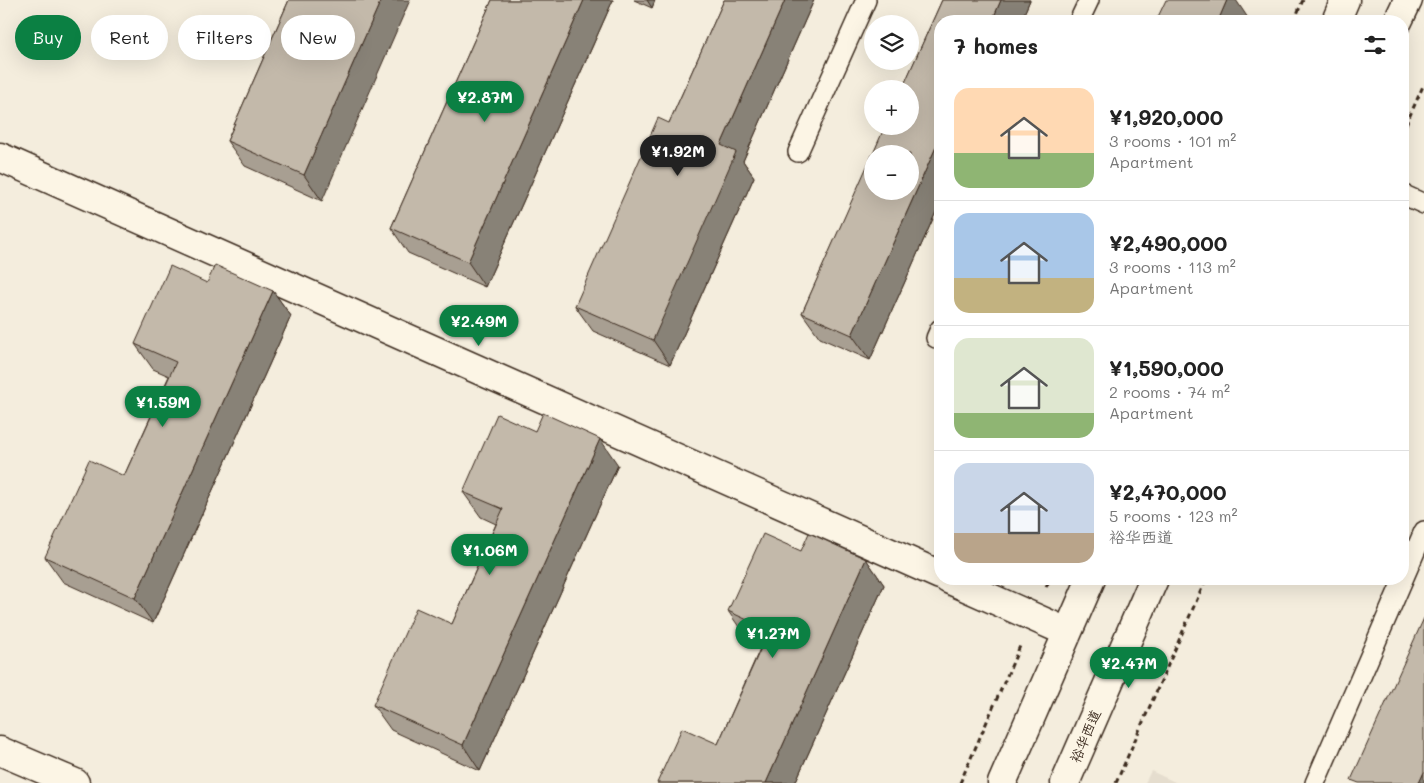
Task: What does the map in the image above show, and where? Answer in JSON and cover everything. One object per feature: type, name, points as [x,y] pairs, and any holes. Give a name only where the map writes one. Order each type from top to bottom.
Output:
[{"type":"street","points":[[1339,15],[1345,0]]},
{"type":"street","points":[[1401,15],[1408,0]]},
{"type":"street","points":[[0,158],[934,572]]},
{"type":"street","points":[[962,585],[1067,632]]},
{"type":"street","points":[[1002,783],[1088,585]]},
{"type":"street","name":"裕华西道","points":[[1065,783],[1151,585]]},
{"type":"street","points":[[0,751],[75,783]]},
{"type":"lane","points":[[798,152],[866,0]]},
{"type":"lane","points":[[1083,15],[1089,0]]},
{"type":"lane","points":[[1409,197],[1424,204]]},
{"type":"lane","points":[[1409,566],[1424,531]]},
{"type":"lane","points":[[1315,783],[1401,585]]},
{"type":"path","points":[[1297,15],[1303,0]]},
{"type":"path","points":[[1409,117],[1424,84]]},
{"type":"path","points":[[960,783],[1047,585]]},
{"type":"path","points":[[1116,783],[1203,585]]},
{"type":"shaded area","points":[[1151,771],[1177,783],[1145,783]]},
{"type":"building","points":[[289,0],[381,0],[355,59],[355,15],[282,15]]},
{"type":"building","points":[[492,0],[584,0],[468,262],[391,228]]},
{"type":"building","points":[[724,0],[785,0],[721,145],[736,152],[653,340],[575,306],[658,118],[669,123]]},
{"type":"building","points":[[942,0],[1001,0],[995,15],[935,15]]},
{"type":"building","points":[[1166,0],[1227,0],[1221,15],[1159,15]]},
{"type":"building","points":[[281,18],[281,60],[355,60],[304,175],[227,141],[263,60],[271,60],[271,41]]},
{"type":"building","points":[[934,18],[934,151],[919,185],[919,145],[877,145],[881,135],[919,135],[919,80],[906,80],[911,70],[919,70],[919,51]]},
{"type":"building","points":[[864,173],[864,200],[912,200],[852,335],[802,313]]},
{"type":"building","points":[[215,265],[273,291],[135,598],[45,557],[89,460],[124,476],[176,362],[135,344],[170,266],[207,283]]},
{"type":"building","points":[[543,413],[600,439],[463,745],[373,705],[416,608],[452,624],[503,509],[463,492],[497,414],[535,431]]},
{"type":"building","points":[[809,533],[866,559],[766,783],[657,783],[682,728],[718,744],[769,630],[728,611],[763,534],[801,551]]},
{"type":"building","points":[[1424,618],[1424,772],[1419,783],[1359,783],[1351,780]]}]
